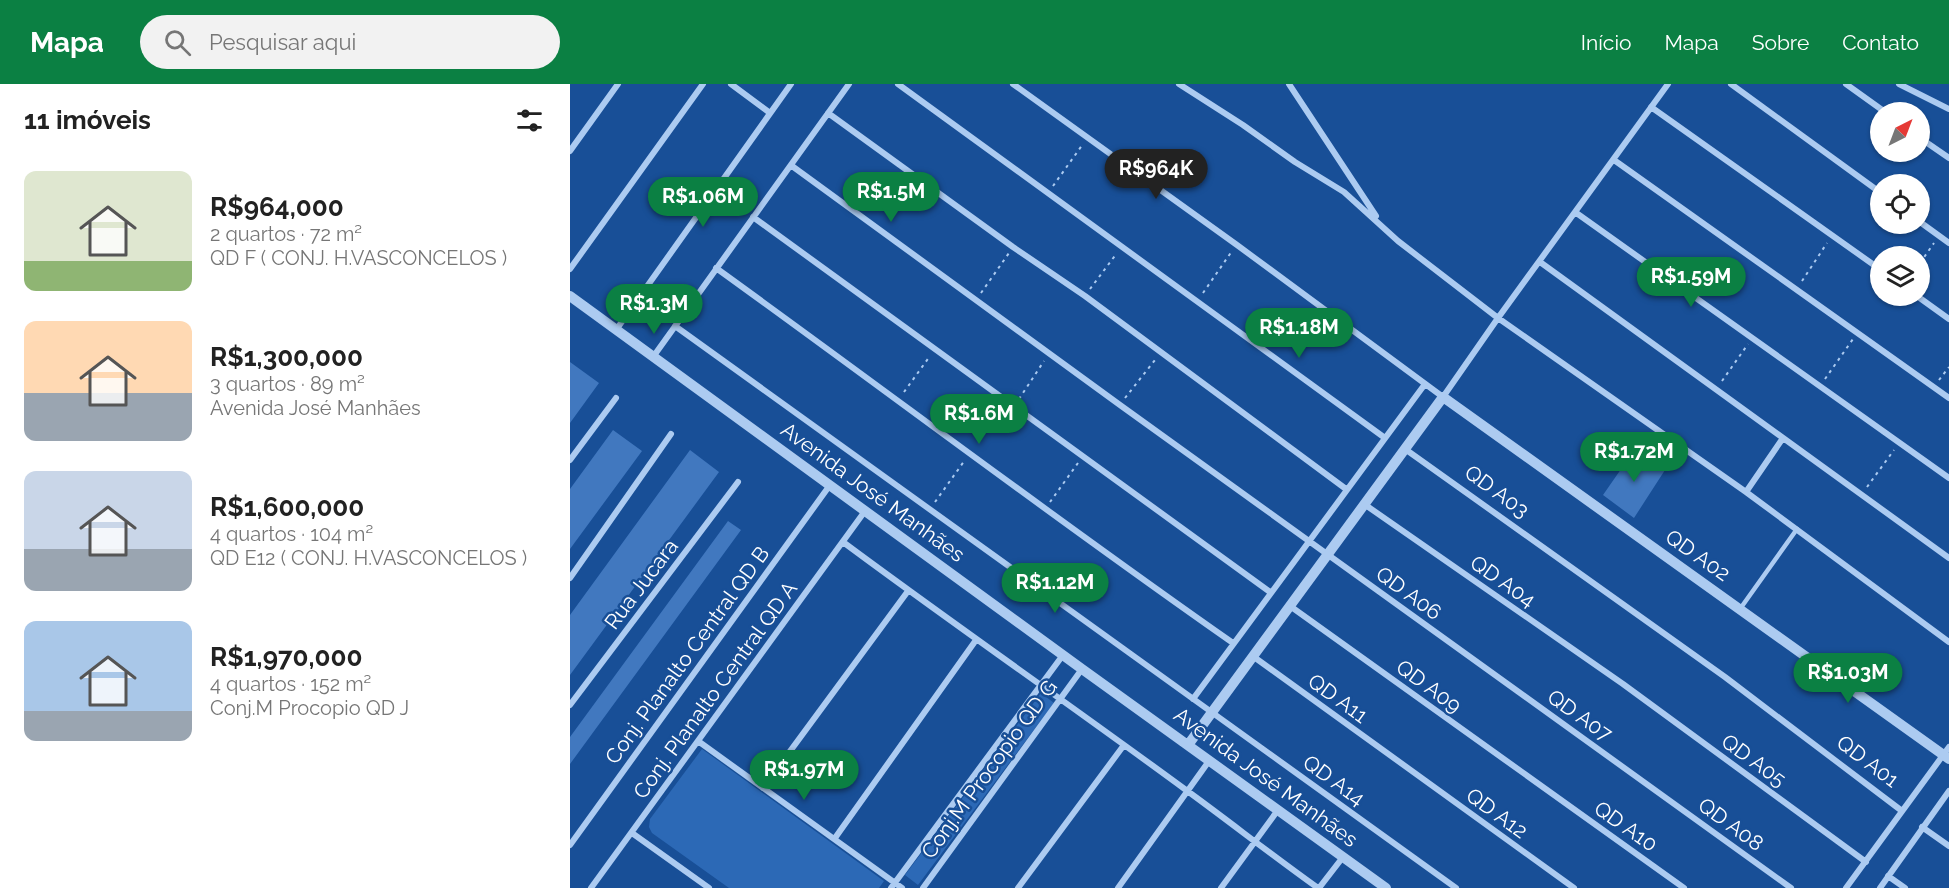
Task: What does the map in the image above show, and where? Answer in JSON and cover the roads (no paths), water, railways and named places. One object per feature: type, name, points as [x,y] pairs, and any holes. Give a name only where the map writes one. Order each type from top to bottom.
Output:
[{"type":"street","points":[[570,151],[618,84]]},
{"type":"street","points":[[570,269],[703,84]]},
{"type":"street","points":[[730,84],[770,113]]},
{"type":"street","points":[[616,330],[791,84]]},
{"type":"street","points":[[653,357],[849,84]]},
{"type":"street","points":[[898,84],[1385,438]]},
{"type":"street","points":[[1013,84],[1237,244],[1443,397]]},
{"type":"street","points":[[1179,84],[1344,192],[1398,241],[1498,318],[1746,492],[1949,642]]},
{"type":"street","points":[[1289,84],[1380,223]]},
{"type":"street","points":[[1188,745],[1443,397],[1668,84]]},
{"type":"street","points":[[1731,84],[1870,185]]},
{"type":"street","points":[[1846,84],[1871,102]]},
{"type":"street","points":[[1899,84],[1949,109]]},
{"type":"street","points":[[1651,107],[1870,262]]},
{"type":"street","points":[[828,112],[1013,247],[1085,296],[1346,489]]},
{"type":"street","points":[[1930,145],[1949,158]]},
{"type":"street","points":[[1614,160],[1949,398]]},
{"type":"street","name":"QD A06","points":[[792,166],[1491,672]]},
{"type":"street","points":[[1575,212],[1949,478]]},
{"type":"street","points":[[753,217],[1270,592]]},
{"type":"street","points":[[1930,229],[1949,243]]},
{"type":"street","points":[[1540,262],[1949,558]]},
{"type":"street","points":[[716,268],[1045,510],[1233,643]]},
{"type":"street","name":"Avenida José Manhães","points":[[570,296],[1386,888]]},
{"type":"street","points":[[1930,305],[1949,319]]},
{"type":"street","name":"QD A14","points":[[675,326],[1456,888]]},
{"type":"street","points":[[1193,699],[1425,384]]},
{"type":"street","name":"QD A02","points":[[1443,397],[1947,754]]},
{"type":"street","points":[[570,460],[616,398]]},
{"type":"street","points":[[570,578],[671,434]]},
{"type":"street","points":[[1746,492],[1783,438]]},
{"type":"street","name":"QD A03","points":[[1405,449],[1725,677]]},
{"type":"street","name":"Rua Jucara","points":[[570,705],[738,482]]},
{"type":"street","name":"Conj. Planalto Central QD B","points":[[570,845],[830,485]]},
{"type":"street","name":"QD A04","points":[[1364,504],[1623,684]]},
{"type":"street","name":"Conj. Planalto Central QD A","points":[[591,888],[865,511]]},
{"type":"street","points":[[843,542],[1188,791],[1254,843],[1318,888],[1343,857]]},
{"type":"street","points":[[763,788],[908,591]]},
{"type":"street","name":"QD A09","points":[[1290,606],[1549,791]]},
{"type":"street","points":[[835,838],[976,640]]},
{"type":"street","points":[[893,885],[1063,655]]},
{"type":"street","name":"QD A11","points":[[1254,657],[1403,766]]},
{"type":"street","name":"Conj.M Procopio QD G","points":[[923,888],[1082,669]]},
{"type":"street","name":"QD A07","points":[[1491,672],[1651,786]]},
{"type":"street","name":"QD A01","points":[[1725,677],[1902,811]]},
{"type":"street","name":"QD A05","points":[[1623,684],[1866,862]]},
{"type":"street","points":[[698,741],[835,838],[893,885],[902,888]]},
{"type":"street","points":[[1018,888],[1124,745]]},
{"type":"street","points":[[1848,887],[1902,811],[1947,754]]},
{"type":"street","points":[[1118,888],[1209,761]]},
{"type":"street","name":"QD A12","points":[[1403,766],[1573,887]]},
{"type":"street","name":"QD A08","points":[[1651,786],[1791,888]]},
{"type":"street","name":"QD A10","points":[[1549,791],[1684,888]]},
{"type":"street","points":[[1880,888],[1949,791]]},
{"type":"street","points":[[1221,888],[1278,810]]},
{"type":"street","points":[[1922,828],[1949,846]]},
{"type":"street","points":[[632,833],[709,888]]},
{"type":"street","points":[[1888,876],[1905,888]]},
{"type":"street","points":[[693,888],[698,880]]},
{"type":"lane","points":[[1740,609],[1797,529]]}]
